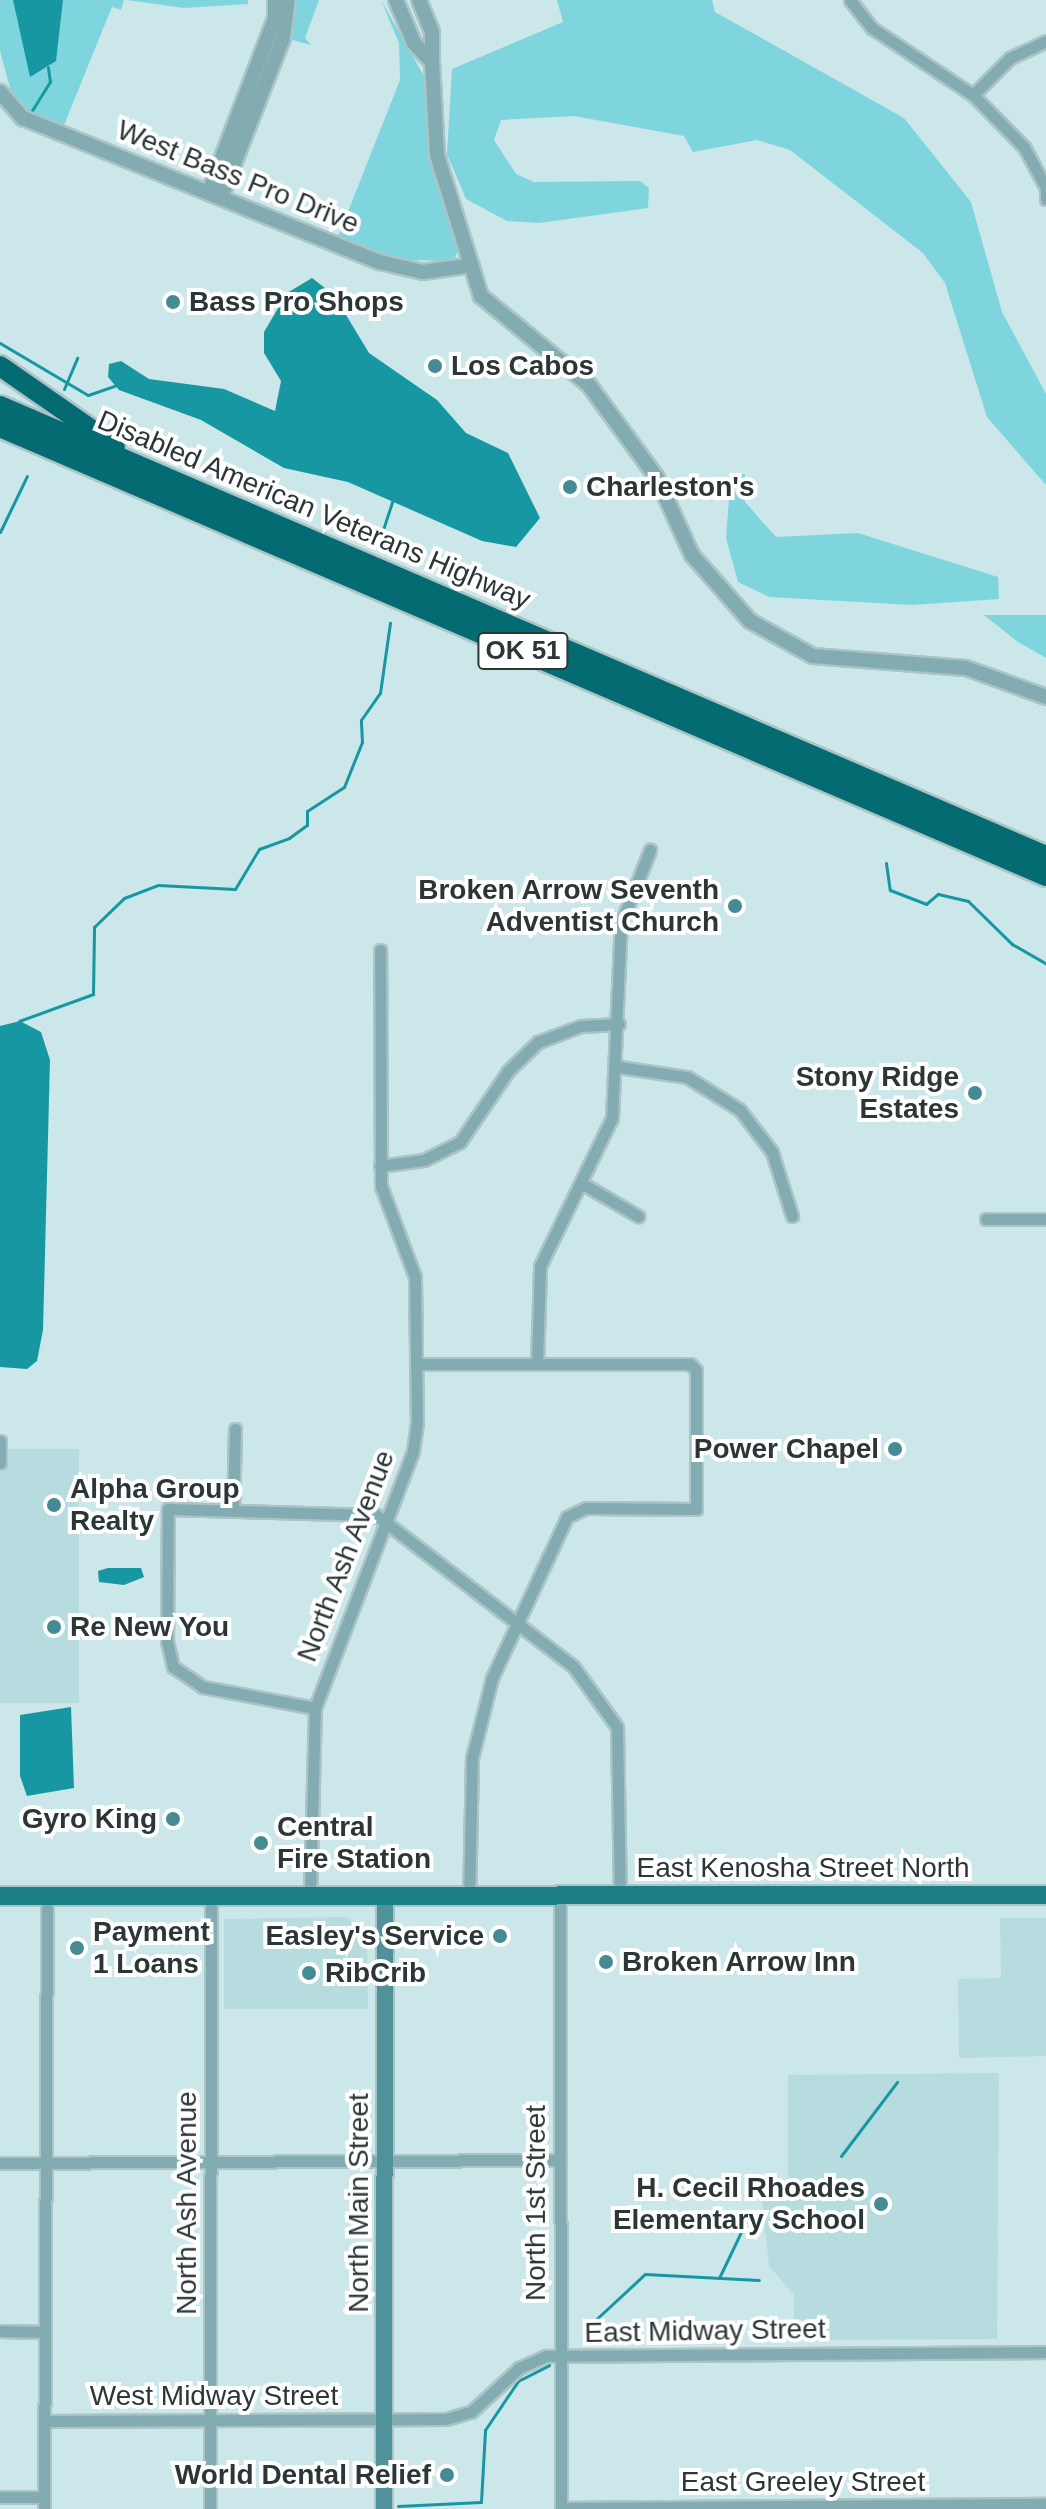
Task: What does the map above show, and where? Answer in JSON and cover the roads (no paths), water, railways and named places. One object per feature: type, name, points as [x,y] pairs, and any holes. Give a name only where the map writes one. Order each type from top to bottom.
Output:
[{"type":"highway","points":[[0,366],[151,471]]},
{"type":"highway","name":"Disabled American Veterans Highway","points":[[0,406],[1046,856]]},
{"type":"highway","name":"Disabled American Veterans Highway","points":[[0,427],[1046,876]]},
{"type":"main road","name":"East Kenosha Street North","points":[[476,1896],[1046,1895]]},
{"type":"main road","points":[[0,1896],[476,1896]]},
{"type":"main road","name":"North Main Street","points":[[384,2509],[385,1897]]},
{"type":"street","points":[[215,195],[275,18],[275,0]]},
{"type":"street","points":[[215,195],[283,38],[288,0]]},
{"type":"street","points":[[396,0],[414,43],[432,62]]},
{"type":"street","points":[[419,0],[432,32],[437,155],[472,265],[489,306],[572,366],[657,478],[692,555],[750,621],[792,650],[966,668],[1046,697]]},
{"type":"street","points":[[850,0],[872,28],[973,95],[1024,147],[1046,188],[1046,199]]},
{"type":"street","points":[[973,95],[1010,58],[1046,41]]},
{"type":"street","name":"West Bass Pro Drive","points":[[0,92],[23,118],[402,269],[472,265]]},
{"type":"street","points":[[537,1364],[540,1266],[609,1127],[619,1067],[621,923],[650,850]]},
{"type":"street","name":"North Ash Avenue","points":[[310,1897],[315,1708],[415,1440],[415,1277],[382,1200],[380,950]]},
{"type":"street","points":[[380,1166],[424,1160],[460,1142],[508,1071],[538,1042],[581,1026],[619,1024]]},
{"type":"street","points":[[619,1067],[687,1077],[740,1110],[772,1152],[792,1216]]},
{"type":"street","points":[[583,1184],[638,1216]]},
{"type":"street","points":[[986,1219],[1046,1219]]},
{"type":"street","points":[[416,1364],[695,1366],[696,1509],[574,1513],[559,1528],[516,1622],[474,1743],[476,1896]]},
{"type":"street","points":[[233,1511],[235,1429]]},
{"type":"street","points":[[0,1441],[0,1463]]},
{"type":"street","points":[[315,1708],[190,1682],[167,1650],[168,1509],[367,1513],[384,1521],[583,1676],[614,1719],[622,1767],[620,1896]]},
{"type":"street","points":[[0,2497],[44,2503],[47,1896]]},
{"type":"street","name":"North Ash Avenue","points":[[210,2509],[211,1896]]},
{"type":"street","name":"North 1st Street","points":[[560,1896],[561,2508]]},
{"type":"street","points":[[0,2163],[560,2160]]},
{"type":"street","points":[[0,2331],[45,2332]]},
{"type":"street","name":"East Midway Street","points":[[384,2420],[458,2416],[527,2363],[560,2357],[1046,2352]]},
{"type":"street","name":"West Midway Street","points":[[44,2421],[384,2420]]},
{"type":"street","name":"East Greeley Street","points":[[561,2508],[1046,2504]]},
{"type":"waterway","points":[[31,112],[50,82],[48,67]]},
{"type":"waterway","points":[[0,343],[88,395],[114,386]]},
{"type":"waterway","points":[[64,389],[77,358]]},
{"type":"waterway","points":[[0,532],[27,476]]},
{"type":"waterway","points":[[380,539],[392,501]]},
{"type":"waterway","points":[[19,1021],[93,994],[94,927],[124,898],[158,885],[235,889],[259,849],[289,838],[307,825],[307,811],[344,787],[362,742],[361,720],[380,693],[390,623]]},
{"type":"waterway","points":[[886,863],[890,890],[926,904],[938,894],[968,901],[1012,944],[1046,964]]},
{"type":"waterway","points":[[841,2156],[897,2082]]},
{"type":"waterway","points":[[719,2278],[749,2215]]},
{"type":"waterway","points":[[591,2324],[645,2274],[759,2280]]},
{"type":"waterway","points":[[398,2506],[481,2502],[485,2430],[518,2381],[549,2365]]},
{"type":"place","name":"Bass Pro Shops","points":[[173,302]]},
{"type":"place","name":"Los Cabos","points":[[435,366]]},
{"type":"place","name":"Charleston's","points":[[570,487]]},
{"type":"place","name":"Broken Arrow Seventh Adventist Church","points":[[735,906]]},
{"type":"place","name":"Stony Ridge Estates","points":[[975,1093]]},
{"type":"place","name":"Power Chapel","points":[[895,1449]]},
{"type":"place","name":"Alpha Group Realty","points":[[54,1505]]},
{"type":"place","name":"Re New You","points":[[54,1627]]},
{"type":"place","name":"Gyro King","points":[[173,1819]]},
{"type":"place","name":"Central Fire Station","points":[[261,1843]]},
{"type":"place","name":"Easley's Service","points":[[500,1936]]},
{"type":"place","name":"Payment 1 Loans","points":[[77,1948]]},
{"type":"place","name":"Broken Arrow Inn","points":[[606,1962]]},
{"type":"place","name":"RibCrib","points":[[309,1973]]},
{"type":"place","name":"H. Cecil Rhoades Elementary School","points":[[881,2204]]},
{"type":"place","name":"World Dental Relief","points":[[447,2475]]}]
